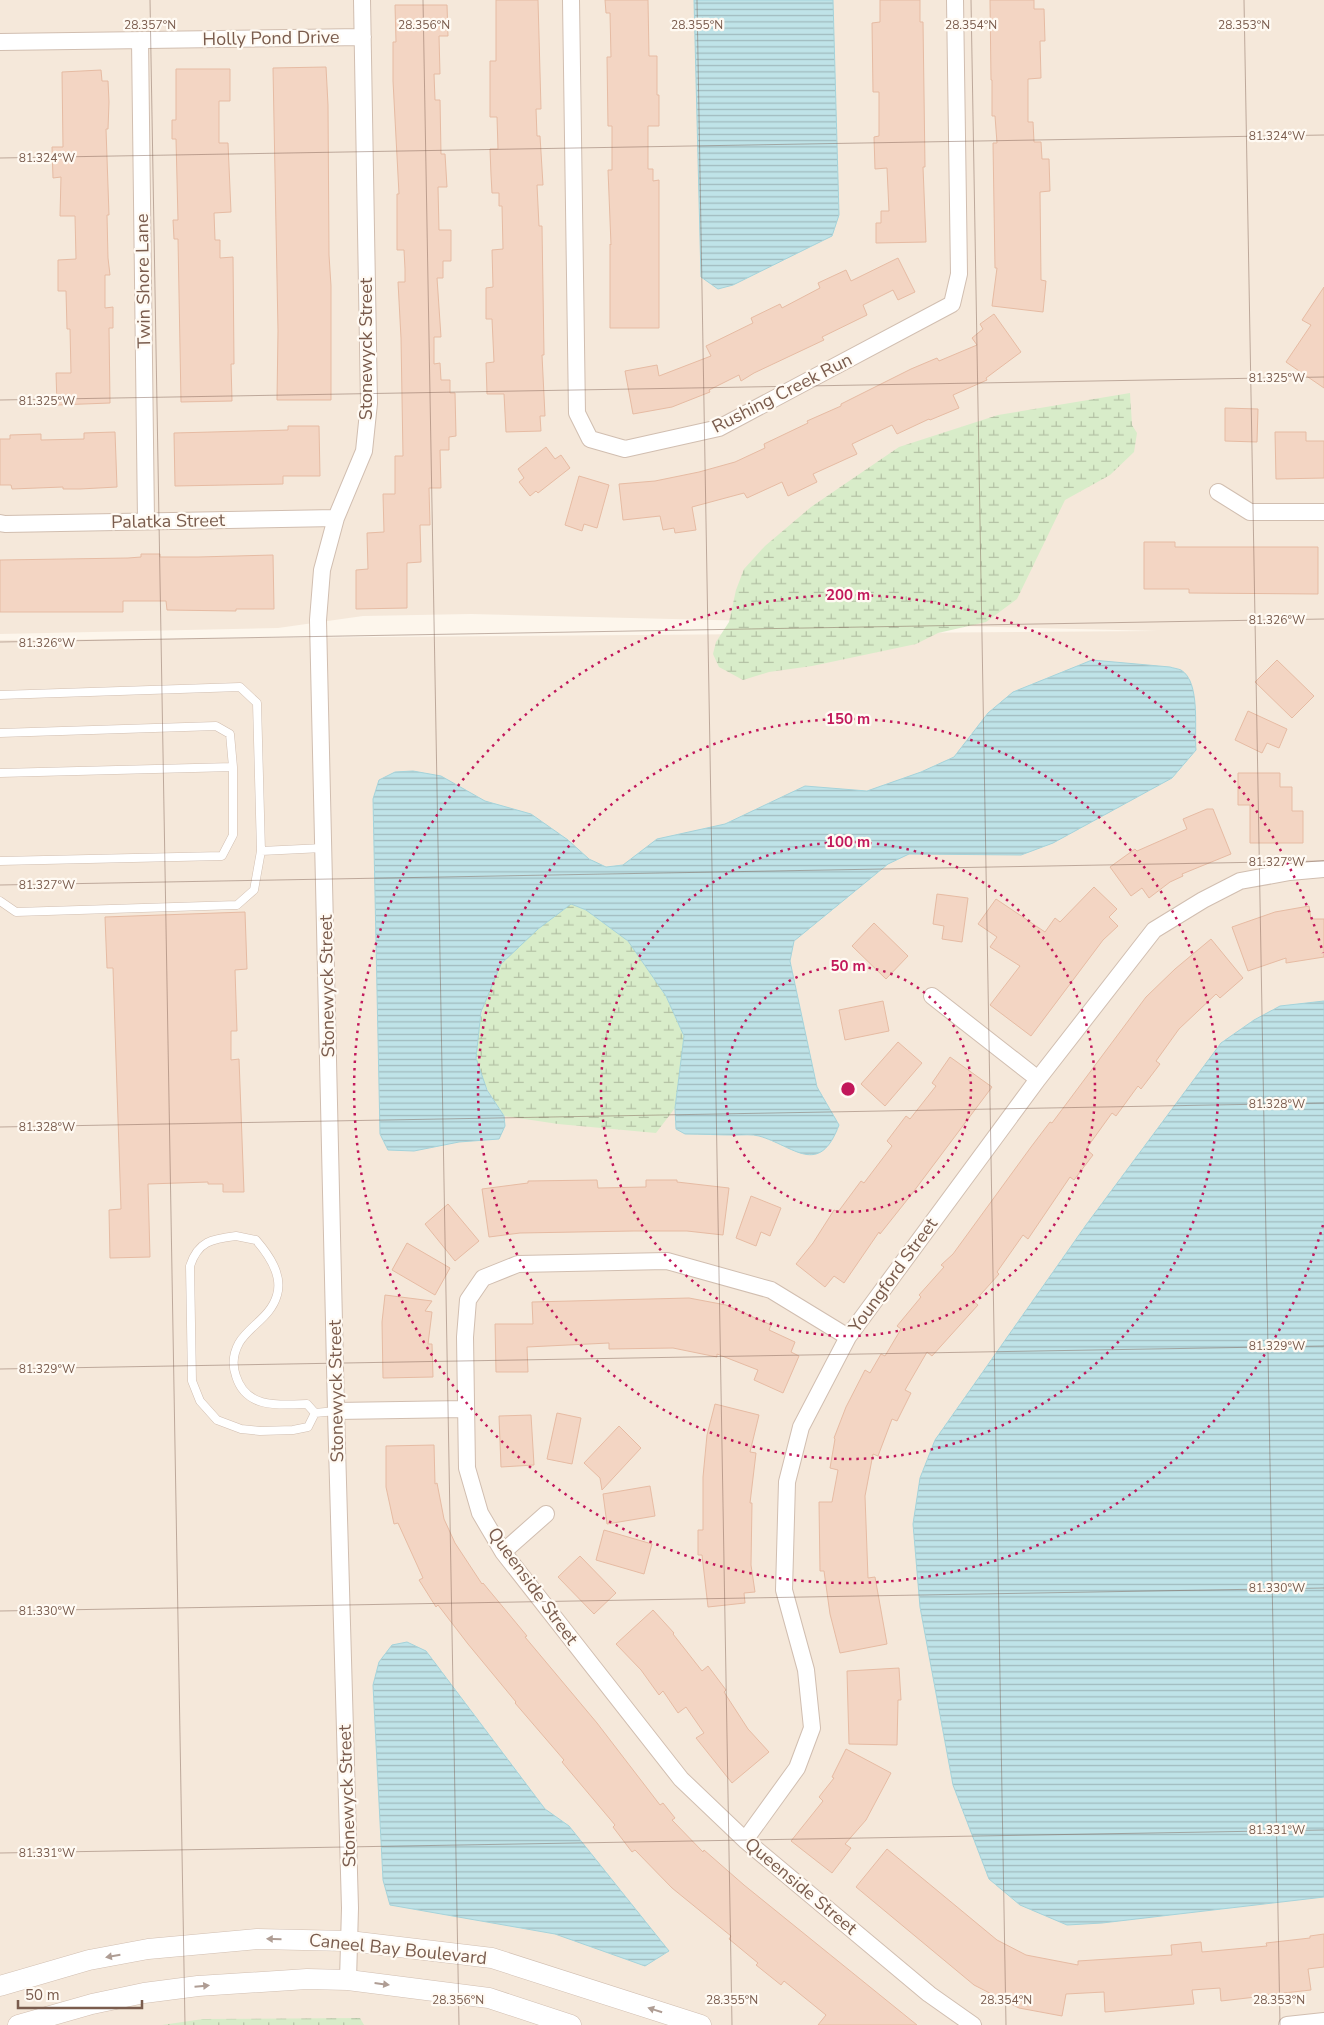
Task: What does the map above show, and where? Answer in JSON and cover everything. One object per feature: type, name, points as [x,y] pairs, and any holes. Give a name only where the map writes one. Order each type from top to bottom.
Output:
[{"type":"street","name":"Stonewyck Street","points":[[348,1980],[350,1908],[336,1411],[318,620],[322,570],[336,518],[364,451],[369,403],[362,0]]},
{"type":"street","name":"Rushing Creek Run","points":[[571,0],[577,413],[590,439],[625,450],[719,428],[952,304],[959,274],[955,0]]},
{"type":"street","name":"Holly Pond Drive","points":[[0,42],[363,37]]},
{"type":"street","name":"Twin Shore Lane","points":[[140,40],[146,521]]},
{"type":"street","points":[[1218,492],[1250,512],[1324,512]]},
{"type":"street","name":"Palatka Street","points":[[0,523],[336,518]]},
{"type":"street","name":"Youngford Street","points":[[746,1840],[797,1768],[812,1728],[806,1670],[784,1590],[787,1482],[802,1427],[848,1337],[1038,1079],[1154,930],[1203,900],[1240,881],[1290,872],[1324,869]]},
{"type":"street","points":[[932,996],[1038,1079]]},
{"type":"street","name":"Queenside Street","points":[[848,1337],[771,1290],[667,1261],[518,1264],[483,1278],[468,1300],[465,1337],[467,1468],[480,1513],[504,1552],[681,1780],[746,1840],[929,1994],[973,2025]]},
{"type":"street","points":[[336,1411],[466,1409]]},
{"type":"street","points":[[504,1552],[546,1514]]},
{"type":"street","name":"Caneel Bay Boulevard","points":[[0,1986],[89,1960],[148,1950],[256,1939],[349,1941],[492,1958],[701,2025]]},
{"type":"street","name":"Caneel Bay Boulevard","points":[[18,2025],[92,2004],[144,1993],[198,1986],[307,1979],[348,1980],[489,1998],[571,2025]]},
{"type":"street","points":[[1287,2025],[1324,2021]]},
{"type":"lane","points":[[0,695],[240,687],[257,703],[261,851],[254,890],[237,905],[16,912],[0,901]]},
{"type":"lane","points":[[0,733],[216,726],[230,734],[233,767],[233,835],[222,856],[0,861]]},
{"type":"lane","points":[[0,773],[233,767]]},
{"type":"lane","points":[[261,851],[323,848]]},
{"type":"lane","points":[[236,1236],[256,1240],[266,1252],[276,1272],[277,1295],[259,1323],[240,1342],[233,1356],[234,1373],[239,1388],[251,1398],[274,1405],[307,1404],[315,1413],[308,1427],[293,1430],[260,1431],[241,1429],[217,1420],[200,1400],[192,1381],[190,1266],[194,1254],[214,1238],[236,1236]]},
{"type":"lane","points":[[315,1413],[336,1411]]},
{"type":"shaded area","points":[[0,0],[1324,0],[1324,2025],[0,2025],[0,640],[1158,631],[471,614],[363,616],[278,628],[0,634]]},
{"type":"green space","points":[[1130,393],[1132,425],[1137,433],[1134,452],[1110,475],[1065,500],[1017,599],[986,622],[938,633],[916,644],[812,666],[769,672],[743,680],[719,667],[713,654],[716,642],[729,622],[736,590],[744,569],[765,546],[811,507],[899,447],[998,415]]},
{"type":"green space","points":[[571,904],[586,910],[628,941],[666,996],[684,1036],[675,1108],[656,1133],[558,1124],[504,1116],[479,1072],[476,1058],[477,1037],[483,1009],[497,971],[509,955],[526,939]]},
{"type":"green space","points":[[360,2018],[364,2025],[162,2025],[203,2019]]},
{"type":"water","points":[[694,0],[833,0],[839,215],[832,236],[733,285],[718,289],[701,277]]},
{"type":"water","points":[[1092,660],[1170,667],[1181,670],[1192,685],[1194,695],[1196,750],[1172,778],[1053,843],[1021,855],[909,854],[888,864],[794,941],[790,961],[817,1087],[839,1125],[831,1141],[823,1150],[814,1154],[805,1154],[756,1135],[685,1134],[676,1129],[675,1108],[684,1036],[666,996],[628,941],[586,910],[571,904],[538,929],[501,964],[481,1012],[476,1058],[487,1090],[504,1116],[505,1126],[499,1139],[459,1142],[414,1151],[388,1150],[380,1134],[373,799],[379,780],[395,772],[413,771],[441,776],[485,801],[531,814],[568,840],[589,859],[606,867],[623,865],[657,839],[725,824],[805,786],[867,791],[921,772],[954,757],[988,713],[1013,692]]},
{"type":"water","points":[[1324,1001],[1324,1897],[1102,1923],[1067,1925],[1020,1905],[989,1879],[953,1785],[920,1607],[913,1524],[920,1478],[935,1440],[1086,1225],[1221,1043],[1254,1020],[1280,1006]]},
{"type":"water","points":[[407,1642],[426,1651],[545,1809],[569,1826],[669,1951],[645,1966],[555,1934],[390,1905],[383,1880],[373,1685],[379,1662],[392,1645]]},
{"type":"building","points":[[496,0],[538,0],[541,109],[536,109],[537,136],[540,136],[543,185],[537,185],[539,226],[542,226],[544,355],[542,355],[545,416],[540,416],[541,431],[506,432],[504,394],[487,394],[486,363],[494,362],[492,319],[486,319],[486,288],[493,287],[492,250],[503,249],[502,206],[499,206],[499,193],[492,193],[490,149],[498,149],[497,117],[490,117],[490,61],[496,61]]},
{"type":"building","points":[[605,0],[648,0],[649,56],[657,56],[657,95],[659,95],[659,126],[648,126],[648,169],[653,169],[653,181],[659,180],[659,328],[610,328],[611,245],[608,170],[612,170],[612,126],[608,126],[607,57],[611,57],[610,13],[606,13]]},
{"type":"building","points":[[880,0],[920,0],[920,22],[923,22],[925,167],[923,167],[926,242],[876,243],[876,223],[881,223],[881,211],[889,211],[887,168],[875,169],[874,137],[879,136],[879,92],[873,92],[872,23],[880,22]]},
{"type":"building","points":[[990,0],[1034,0],[1034,9],[1044,9],[1045,41],[1040,41],[1041,78],[1028,79],[1028,122],[1033,122],[1034,142],[1041,142],[1042,159],[1049,159],[1050,191],[1040,192],[1041,280],[1046,281],[1043,312],[992,306],[997,268],[995,268],[993,143],[997,143],[995,116],[992,116]]},
{"type":"building","points":[[395,5],[447,5],[448,36],[439,36],[440,74],[434,74],[435,100],[440,100],[441,154],[445,154],[447,187],[438,187],[439,230],[451,230],[451,261],[443,261],[443,278],[437,278],[441,337],[434,337],[434,364],[440,363],[441,380],[450,380],[450,393],[455,393],[456,436],[449,437],[449,450],[440,450],[441,488],[429,488],[430,525],[420,525],[421,562],[407,563],[407,608],[356,609],[356,570],[368,569],[367,533],[384,532],[383,494],[395,494],[395,456],[403,456],[398,282],[405,282],[405,269],[404,250],[397,250],[397,194],[399,194],[393,81],[393,42],[396,42]]},
{"type":"building","points":[[326,67],[331,286],[331,400],[277,400],[278,331],[273,68]]},
{"type":"building","points":[[176,69],[230,69],[230,101],[219,101],[219,143],[228,143],[231,212],[214,213],[215,240],[220,240],[220,258],[233,257],[234,364],[231,364],[232,401],[181,402],[178,239],[174,239],[173,220],[178,220],[176,139],[172,139],[172,120],[176,120]]},
{"type":"building","points":[[101,70],[102,81],[108,81],[109,102],[108,129],[106,129],[109,215],[107,215],[108,258],[110,275],[105,275],[105,308],[113,307],[113,328],[109,328],[110,403],[57,405],[56,373],[71,373],[70,329],[67,329],[66,291],[58,291],[58,260],[76,259],[75,216],[60,216],[61,177],[53,178],[52,147],[63,147],[62,72]]},
{"type":"building","points":[[898,258],[915,292],[898,300],[893,290],[863,305],[867,315],[822,337],[824,340],[741,381],[739,375],[709,390],[710,392],[672,407],[633,414],[625,371],[657,365],[659,376],[711,356],[706,346],[753,323],[751,318],[780,304],[782,308],[820,288],[818,283],[846,270],[851,281]]},
{"type":"building","points":[[1324,287],[1324,388],[1286,362],[1311,325],[1302,320]]},
{"type":"building","points":[[994,314],[1021,352],[986,378],[987,380],[953,395],[959,408],[897,434],[892,425],[852,444],[857,454],[813,474],[817,482],[788,496],[782,482],[747,498],[744,493],[692,507],[696,530],[675,533],[674,528],[663,530],[660,516],[623,520],[619,484],[655,481],[735,462],[765,448],[764,444],[808,423],[807,421],[841,406],[841,404],[911,369],[937,358],[939,361],[977,345],[972,338],[983,329],[980,324]]},
{"type":"building","points":[[1225,408],[1258,409],[1257,442],[1225,441]]},
{"type":"building","points":[[288,426],[319,426],[320,476],[283,476],[283,484],[175,486],[174,433],[288,430]]},
{"type":"building","points":[[115,432],[117,487],[12,489],[11,485],[0,485],[0,439],[10,439],[10,435],[41,434],[41,440],[84,439],[84,433]]},
{"type":"building","points":[[1275,432],[1306,432],[1306,441],[1324,441],[1324,478],[1276,479]]},
{"type":"building","points":[[546,447],[555,459],[561,455],[570,468],[538,493],[536,491],[530,496],[519,482],[524,478],[518,469]]},
{"type":"building","points":[[579,476],[609,485],[597,528],[584,524],[582,531],[565,525]]},
{"type":"building","points":[[1144,542],[1175,542],[1175,547],[1318,547],[1318,594],[1189,593],[1189,589],[1144,589]]},
{"type":"building","points":[[141,554],[160,554],[160,557],[273,555],[274,609],[236,609],[236,611],[167,610],[166,601],[123,601],[123,612],[0,612],[0,560],[128,558],[141,557]]},
{"type":"building","points":[[1277,660],[1314,696],[1292,718],[1255,682]]},
{"type":"building","points":[[1248,711],[1287,729],[1279,748],[1267,743],[1262,753],[1235,740]]},
{"type":"building","points":[[1238,773],[1280,773],[1280,787],[1292,787],[1292,811],[1303,811],[1303,843],[1250,843],[1250,805],[1238,805]]},
{"type":"building","points":[[1207,809],[1213,809],[1231,854],[1182,874],[1183,876],[1170,882],[1149,898],[1142,888],[1131,896],[1110,867],[1135,849],[1137,851],[1187,829],[1183,819]]},
{"type":"building","points":[[1094,887],[1117,909],[1109,917],[1118,926],[1103,940],[1031,1036],[990,1005],[1020,966],[990,947],[997,937],[978,924],[996,899],[1045,932],[1055,918],[1060,922]]},
{"type":"building","points":[[937,894],[968,898],[962,942],[942,939],[944,926],[933,924]]},
{"type":"building","points":[[1309,906],[1311,919],[1324,919],[1324,957],[1286,963],[1286,958],[1248,971],[1232,927],[1275,912]]},
{"type":"building","points":[[245,912],[247,969],[235,970],[237,1031],[231,1031],[231,1060],[239,1059],[244,1192],[223,1192],[223,1184],[208,1184],[208,1182],[148,1184],[150,1257],[110,1258],[109,1210],[121,1209],[113,968],[107,968],[105,917]]},
{"type":"building","points":[[874,923],[908,956],[886,979],[852,946]]},
{"type":"building","points":[[1211,939],[1243,978],[1220,998],[1216,994],[1179,1029],[1156,1061],[1160,1064],[1141,1089],[1138,1086],[1116,1116],[1112,1113],[1086,1149],[1093,1155],[1074,1180],[1070,1177],[1028,1239],[1023,1235],[997,1272],[999,1274],[974,1302],[978,1305],[932,1356],[927,1352],[905,1390],[911,1393],[897,1421],[892,1419],[878,1456],[873,1454],[865,1496],[868,1578],[875,1577],[887,1644],[840,1653],[830,1614],[824,1571],[820,1571],[819,1502],[832,1502],[838,1470],[830,1468],[834,1438],[846,1407],[865,1370],[870,1373],[881,1354],[885,1356],[901,1329],[897,1326],[921,1297],[919,1295],[944,1267],[941,1265],[953,1254],[1031,1147],[1050,1122],[1052,1123],[1146,997],[1175,969]]},
{"type":"building","points":[[883,1001],[889,1031],[845,1040],[839,1010]]},
{"type":"building","points":[[898,1042],[922,1063],[885,1106],[861,1084]]},
{"type":"building","points":[[950,1057],[992,1087],[911,1195],[880,1234],[879,1232],[844,1283],[834,1276],[825,1287],[796,1264],[813,1243],[834,1210],[838,1212],[861,1181],[864,1183],[892,1146],[887,1141],[906,1116],[910,1119],[936,1086],[932,1083]]},
{"type":"building","points":[[597,1180],[598,1188],[646,1187],[646,1180],[677,1180],[677,1182],[729,1188],[723,1235],[687,1231],[633,1231],[520,1233],[489,1237],[482,1189],[528,1183],[528,1181]]},
{"type":"building","points":[[751,1196],[781,1208],[770,1236],[761,1232],[756,1246],[736,1238]]},
{"type":"building","points":[[448,1204],[479,1241],[455,1261],[425,1224]]},
{"type":"building","points":[[407,1243],[450,1268],[435,1295],[392,1270]]},
{"type":"building","points":[[385,1295],[432,1301],[425,1311],[432,1312],[428,1344],[432,1344],[433,1377],[383,1378],[382,1322]]},
{"type":"building","points":[[689,1298],[726,1305],[771,1325],[769,1330],[795,1342],[791,1352],[799,1356],[783,1393],[754,1380],[758,1370],[717,1354],[717,1357],[673,1348],[609,1349],[609,1343],[527,1347],[528,1372],[496,1372],[495,1324],[533,1324],[532,1302]]},
{"type":"building","points":[[715,1404],[759,1415],[750,1452],[756,1453],[750,1503],[752,1503],[751,1565],[755,1592],[744,1593],[745,1603],[708,1607],[702,1555],[698,1555],[698,1530],[703,1530],[703,1477],[707,1435]]},
{"type":"building","points":[[557,1413],[581,1418],[572,1464],[547,1459]]},
{"type":"building","points":[[531,1415],[534,1465],[501,1467],[499,1416]]},
{"type":"building","points":[[619,1426],[641,1448],[602,1490],[600,1478],[584,1463]]},
{"type":"building","points":[[434,1445],[435,1484],[437,1483],[444,1519],[455,1543],[482,1584],[527,1636],[525,1637],[597,1723],[660,1805],[663,1803],[675,1818],[672,1820],[703,1852],[704,1850],[744,1885],[917,2025],[818,2025],[826,2015],[784,1981],[781,1985],[756,1965],[758,1963],[729,1939],[731,1936],[672,1888],[635,1850],[632,1852],[613,1827],[615,1825],[562,1762],[564,1760],[515,1703],[438,1605],[436,1607],[419,1580],[423,1578],[398,1523],[394,1524],[386,1487],[386,1446]]},
{"type":"building","points":[[650,1486],[655,1516],[607,1524],[603,1494]]},
{"type":"building","points":[[604,1530],[652,1544],[644,1574],[596,1560]]},
{"type":"building","points":[[580,1556],[616,1593],[594,1614],[558,1577]]},
{"type":"building","points":[[653,1610],[674,1633],[702,1671],[708,1666],[726,1690],[724,1692],[748,1729],[769,1752],[732,1783],[696,1738],[704,1733],[686,1707],[678,1713],[663,1691],[659,1695],[641,1670],[616,1644]]},
{"type":"building","points":[[899,1668],[901,1700],[898,1700],[897,1745],[849,1744],[847,1671]]},
{"type":"building","points":[[846,1749],[891,1773],[866,1820],[845,1844],[851,1848],[832,1873],[791,1841],[823,1801],[819,1797],[834,1778],[832,1777]]},
{"type":"building","points":[[887,1849],[997,1940],[1026,1955],[1078,1965],[1078,1961],[1172,1955],[1171,1945],[1201,1942],[1202,1952],[1267,1946],[1266,1943],[1310,1938],[1310,1936],[1324,1934],[1324,1967],[1308,1969],[1311,1990],[1221,2001],[1220,1988],[1192,1990],[1194,2004],[1105,2012],[1104,1992],[1066,1994],[1062,2016],[1019,2008],[974,1985],[856,1887]]}]
